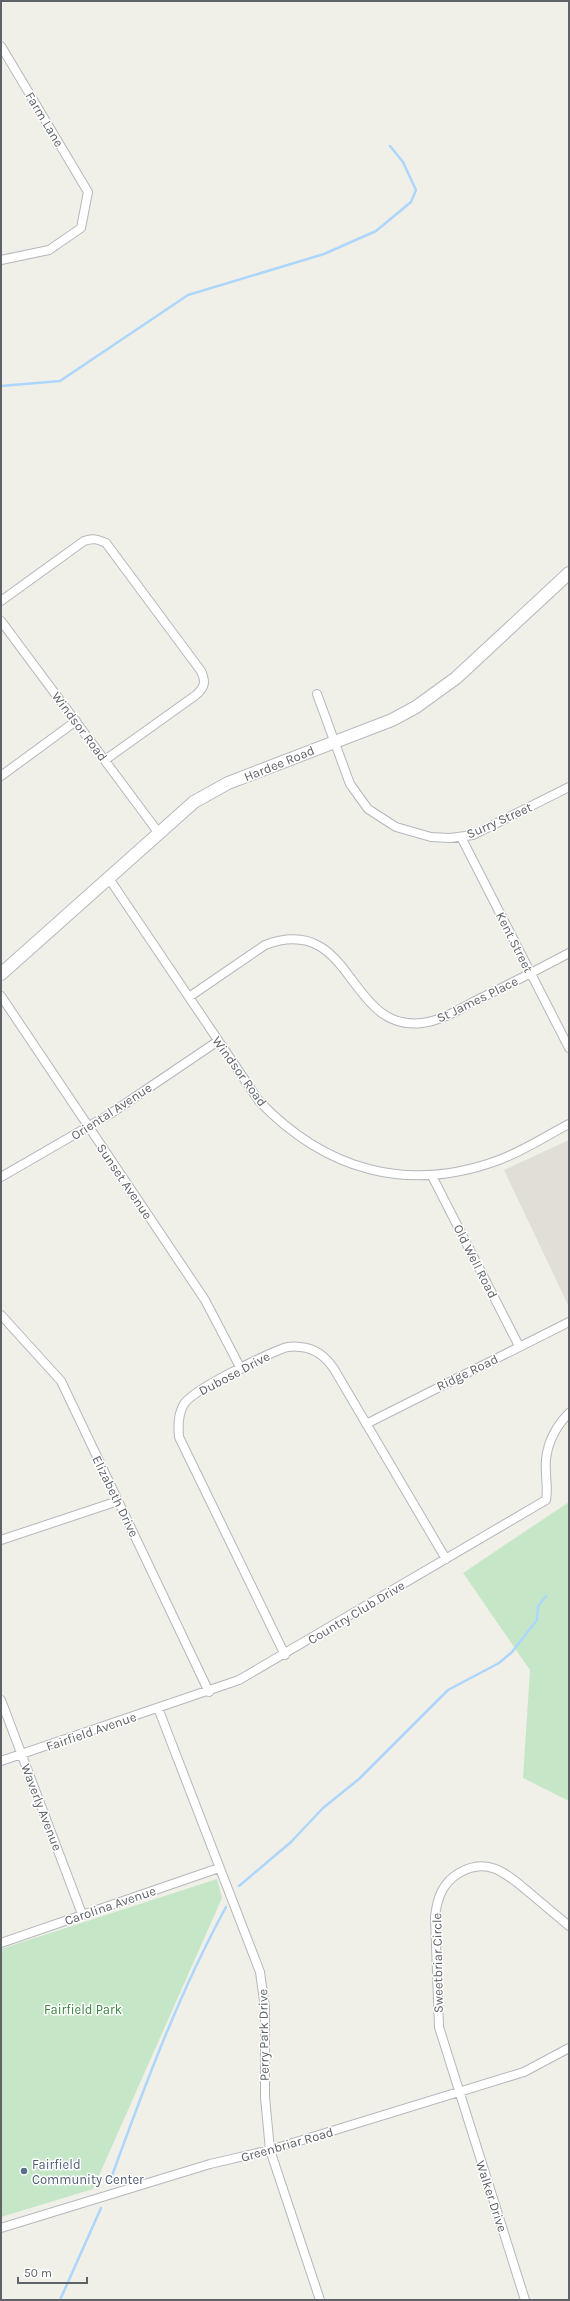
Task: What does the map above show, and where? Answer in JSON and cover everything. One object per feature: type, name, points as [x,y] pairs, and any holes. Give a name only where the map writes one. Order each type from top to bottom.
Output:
[{"type":"street","name":"Farm Lane","points":[[1,46],[88,192],[81,228],[49,250],[1,260]]},
{"type":"street","points":[[1,601],[84,541],[93,538],[100,540],[106,543],[201,671],[205,680],[203,688],[196,695],[105,760]]},
{"type":"street","name":"Hardee Road","points":[[1,974],[158,832],[186,808],[210,791],[399,717],[441,690],[569,573]]},
{"type":"street","name":"Windsor Road","points":[[1,621],[158,832]]},
{"type":"street","name":"Surry Street","points":[[317,694],[350,784],[360,800],[377,816],[396,828],[412,834],[431,837],[461,837],[473,834],[569,787]]},
{"type":"street","points":[[1,776],[76,721]]},
{"type":"street","name":"Kent Street","points":[[461,837],[569,1048]]},
{"type":"street","name":"Windsor Road","points":[[108,877],[259,1101],[277,1120],[300,1138],[337,1159],[375,1171],[432,1176],[456,1172],[501,1159],[569,1124]]},
{"type":"street","name":"St James Place","points":[[189,998],[265,945],[287,940],[309,942],[329,952],[344,968],[359,991],[377,1011],[398,1022],[409,1024],[433,1021],[443,1017],[569,953]]},
{"type":"street","name":"Sunset Avenue","points":[[1,996],[205,1300],[241,1369]]},
{"type":"street","name":"Oriental Avenue","points":[[1,1177],[89,1127],[218,1041]]},
{"type":"street","name":"Old Well Road","points":[[432,1176],[519,1346]]},
{"type":"street","name":"Elizabeth Drive","points":[[1,1314],[61,1381],[209,1692]]},
{"type":"street","name":"Ridge Road","points":[[366,1424],[569,1322]]},
{"type":"street","name":"Dubose Drive","points":[[285,1655],[179,1437],[178,1427],[181,1412],[190,1397],[241,1369],[280,1350],[290,1347],[310,1349],[327,1359],[446,1559]]},
{"type":"street","name":"Country Club Drive","points":[[158,1708],[209,1692],[239,1680],[285,1655],[546,1500],[548,1491],[545,1466],[548,1450],[557,1427],[569,1413]]},
{"type":"street","points":[[1,1540],[118,1501]]},
{"type":"street","name":"Waverly Avenue","points":[[1,1700],[82,1914]]},
{"type":"street","name":"Fairfield Avenue","points":[[1,1761],[158,1708]]},
{"type":"street","name":"Perry Park Drive","points":[[158,1708],[262,1979],[265,2008],[265,2097],[270,2150],[320,2300]]},
{"type":"street","name":"Sweetbriar Circle","points":[[460,2093],[438,2027],[435,1917],[437,1903],[442,1890],[452,1878],[464,1870],[478,1867],[492,1868],[505,1873],[569,1926]]},
{"type":"street","name":"Carolina Avenue","points":[[1,1943],[219,1868]]},
{"type":"street","name":"Greenbriar Road","points":[[1,2228],[210,2164],[270,2150],[460,2093],[524,2072],[569,2048]]},
{"type":"street","name":"Walker Drive","points":[[460,2093],[525,2300]]},
{"type":"shaded area","points":[[569,1140],[569,1307],[504,1170]]},
{"type":"green space","points":[[569,1502],[569,1801],[523,1778],[530,1670],[463,1573]]},
{"type":"green space","name":"Fairfield Park","points":[[217,1879],[222,1898],[93,2189],[1,2217],[1,1949]]},
{"type":"waterway","points":[[1,386],[60,381],[188,295],[324,254],[376,231],[411,202],[416,190],[403,162],[390,146]]},
{"type":"waterway","points":[[239,1886],[291,1842],[323,1808],[359,1779],[448,1690],[499,1663],[512,1652],[537,1620],[538,1606],[546,1596]]},
{"type":"waterway","points":[[109,2184],[162,2043],[192,1974],[226,1907]]},
{"type":"waterway","points":[[60,2300],[101,2208]]},
{"type":"place","name":"Fairfield Community Center","points":[[24,2171]]}]
